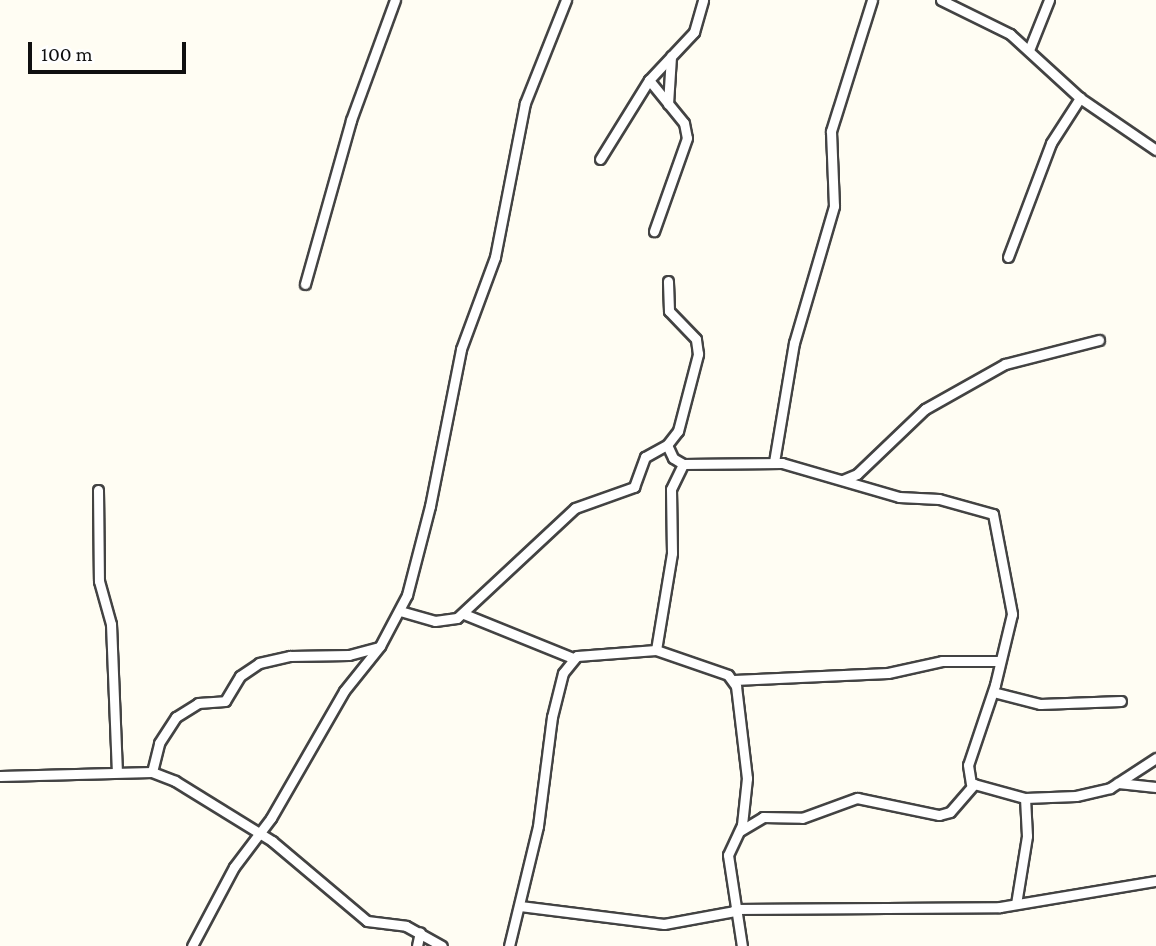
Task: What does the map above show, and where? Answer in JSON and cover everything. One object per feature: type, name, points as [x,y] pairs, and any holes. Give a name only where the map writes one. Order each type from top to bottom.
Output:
[{"type":"street","points":[[305,284],[351,120],[395,0]]},
{"type":"street","points":[[192,946],[234,866],[260,833],[344,691],[380,646],[400,611],[430,506],[461,349],[495,257],[525,103],[566,0]]},
{"type":"street","points":[[600,159],[649,80],[699,23],[703,0]]},
{"type":"street","points":[[774,462],[793,343],[834,206],[831,131],[872,0]]},
{"type":"street","points":[[941,0],[988,20],[1029,50],[1080,98],[1156,150]]},
{"type":"street","points":[[1029,50],[1049,0]]},
{"type":"street","points":[[668,104],[671,56]]},
{"type":"street","points":[[649,80],[684,123],[687,138],[654,231]]},
{"type":"street","points":[[1008,257],[1051,143],[1080,98]]},
{"type":"street","points":[[400,611],[435,621],[464,614],[575,508],[634,487],[645,457],[667,445],[678,430],[699,348],[669,311],[668,281]]},
{"type":"street","points":[[843,480],[857,474],[926,409],[1005,364],[1099,340]]},
{"type":"street","points":[[667,445],[673,458],[683,464],[774,462],[898,497],[939,499],[993,514],[1012,614],[993,692],[968,765],[971,784],[950,812],[940,815],[857,798],[802,818],[763,817],[740,831]]},
{"type":"street","points":[[656,650],[671,562],[671,488],[683,464]]},
{"type":"street","points":[[98,490],[99,581],[112,635],[117,772]]},
{"type":"street","points":[[464,614],[573,658],[656,650],[734,680],[888,673],[942,661],[1000,661]]},
{"type":"street","points":[[152,772],[159,743],[176,717],[198,703],[225,701],[240,676],[259,663],[289,656],[348,655],[380,646]]},
{"type":"street","points":[[509,946],[538,826],[552,718],[563,673],[573,658]]},
{"type":"street","points":[[734,680],[747,761],[740,831],[728,855],[742,946]]},
{"type":"street","points":[[993,692],[1040,704],[1121,701]]},
{"type":"street","points":[[971,784],[1026,798],[1076,796],[1118,783],[1156,758]]},
{"type":"street","points":[[0,776],[152,772],[260,833],[362,918],[420,932],[442,946]]},
{"type":"street","points":[[1118,783],[1156,787]]},
{"type":"street","points":[[1016,904],[1027,836],[1026,798]]},
{"type":"street","points":[[520,906],[664,924],[735,910],[1016,904],[1156,881]]},
{"type":"street","points":[[417,946],[420,932]]}]
